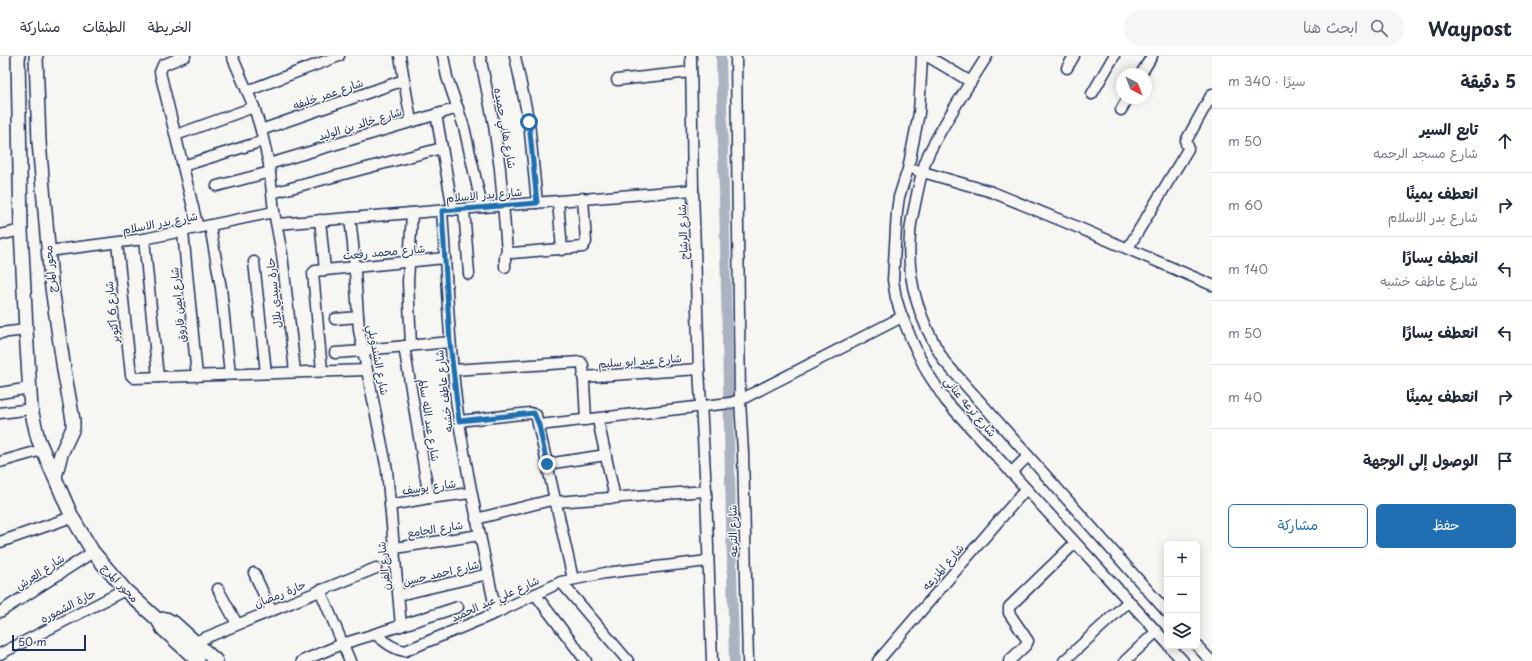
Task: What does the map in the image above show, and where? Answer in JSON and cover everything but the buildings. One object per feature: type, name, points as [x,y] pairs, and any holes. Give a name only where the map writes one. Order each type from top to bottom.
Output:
[{"type":"main road","name":"محور المرج","points":[[18,56],[21,230],[26,330],[31,409],[42,450],[72,517],[93,552],[125,590],[158,620],[163,629],[198,661]]},
{"type":"main road","name":"محور المرج","points":[[36,56],[39,142],[54,311],[74,420],[73,428],[61,454],[55,477]]},
{"type":"main road","name":"محور المرج","points":[[158,620],[166,619],[170,621],[216,661]]},
{"type":"street","points":[[185,56],[163,65],[160,69],[198,228]]},
{"type":"street","name":"حارة سيدي بلال","points":[[232,56],[254,107],[264,141],[274,212],[282,254],[295,372]]},
{"type":"street","points":[[247,91],[338,56]]},
{"type":"street","points":[[400,56],[411,121]]},
{"type":"street","points":[[443,56],[464,127],[482,207]]},
{"type":"street","name":"شارع هاني حميده","points":[[480,56],[494,125],[504,205],[507,251],[505,256],[505,267]]},
{"type":"street","points":[[515,56],[529,122],[537,203]]},
{"type":"street","name":"شارع الرشاح","points":[[691,56],[693,190],[700,407]]},
{"type":"street","points":[[735,402],[736,56]]},
{"type":"street","name":"شارع ترعه عناني","points":[[922,56],[919,113],[908,168],[899,197],[894,252],[893,280],[896,298],[902,317],[921,360],[946,402],[1164,640]]},
{"type":"street","points":[[927,56],[971,82]]},
{"type":"street","name":"شارع ترعه عناني","points":[[986,56],[931,148],[922,172],[910,233],[909,256],[911,278],[916,300],[932,342],[944,361],[1164,609]]},
{"type":"street","points":[[1067,68],[1074,56]]},
{"type":"street","points":[[1092,94],[1114,56]]},
{"type":"street","points":[[1145,68],[1152,56]]},
{"type":"street","points":[[617,80],[691,72]]},
{"type":"street","name":"شارع عمر خليفه","points":[[261,130],[404,80]]},
{"type":"street","points":[[1128,248],[1188,149],[1186,141],[1212,94]]},
{"type":"street","points":[[1121,110],[1124,104]]},
{"type":"street","points":[[176,135],[254,107]]},
{"type":"street","name":"شارع خالد بن الوليد","points":[[217,186],[411,121],[458,108]]},
{"type":"street","name":"شارع عاطف خشبه","points":[[436,114],[442,148],[447,210],[445,258],[450,342],[459,421],[476,519],[496,613]]},
{"type":"street","points":[[183,166],[264,141]]},
{"type":"street","points":[[272,193],[442,148]]},
{"type":"street","points":[[908,168],[992,192],[1128,248],[1212,285]]},
{"type":"street","name":"شارع بدر الاسلام","points":[[277,224],[693,190]]},
{"type":"street","points":[[507,251],[512,253],[562,250],[580,248],[585,245],[583,198]]},
{"type":"street","points":[[558,201],[562,250]]},
{"type":"street","points":[[464,209],[469,274]]},
{"type":"street","name":"شارع بدر الاسلام","points":[[48,251],[144,239],[274,212]]},
{"type":"street","name":"شارع عبد الله سالم","points":[[412,213],[408,282],[408,346],[429,498]]},
{"type":"street","name":"شارع الشندويلي","points":[[350,218],[354,244],[354,267],[358,317],[366,370],[384,453],[390,505]]},
{"type":"street","points":[[320,220],[325,270],[315,271],[314,273],[322,372]]},
{"type":"street","points":[[210,226],[221,288],[230,374]]},
{"type":"street","points":[[0,236],[21,230]]},
{"type":"street","name":"شارع ايمن فاروق","points":[[183,232],[197,376]]},
{"type":"street","points":[[144,239],[158,377],[366,370]]},
{"type":"street","name":"شارع 6 أكتوبر","points":[[117,243],[131,375],[134,378],[158,377]]},
{"type":"street","name":"شارع محمد رفعت","points":[[325,270],[445,258]]},
{"type":"street","points":[[254,262],[266,373]]},
{"type":"street","points":[[335,319],[358,317]]},
{"type":"street","points":[[539,425],[735,402],[902,317]]},
{"type":"street","points":[[0,333],[26,330]]},
{"type":"street","points":[[335,353],[450,342]]},
{"type":"street","points":[[453,370],[581,362],[583,365],[586,420]]},
{"type":"street","name":"شارع عيد ابو سليم","points":[[584,377],[699,369]]},
{"type":"street","points":[[0,393],[30,388]]},
{"type":"street","name":"شارع الترعه","points":[[735,402],[743,453],[748,661]]},
{"type":"street","points":[[700,407],[706,491],[712,661]]},
{"type":"street","points":[[0,413],[31,409]]},
{"type":"street","points":[[459,421],[532,412],[536,415],[573,579]]},
{"type":"street","points":[[599,425],[615,498]]},
{"type":"street","points":[[0,462],[42,450]]},
{"type":"street","points":[[547,464],[606,455]]},
{"type":"street","points":[[1011,473],[1028,456]]},
{"type":"street","name":"شارع المزرعه","points":[[878,661],[1026,489]]},
{"type":"street","points":[[476,519],[555,501],[706,491]]},
{"type":"street","name":"شارع يوسف","points":[[390,505],[429,498],[471,493]]},
{"type":"street","name":"شارع الفرن","points":[[390,505],[401,626]]},
{"type":"street","points":[[0,542],[72,517]]},
{"type":"street","name":"شارع الجامع","points":[[395,548],[480,535]]},
{"type":"street","points":[[1008,661],[1026,645],[1028,641],[1009,613],[1009,607],[1075,543]]},
{"type":"street","name":"شارع العرش","points":[[0,612],[93,552]]},
{"type":"street","name":"شارع علي عبد الحميد","points":[[375,634],[406,656],[561,582],[605,573],[708,561]]},
{"type":"street","name":"حارة رمضان","points":[[194,642],[376,568]]},
{"type":"street","points":[[254,573],[271,610]]},
{"type":"street","name":"شارع احمد حسن","points":[[399,595],[488,574]]},
{"type":"street","points":[[561,582],[624,659]]},
{"type":"street","points":[[218,589],[237,624]]},
{"type":"street","name":"حارة الشموره","points":[[0,654],[125,590]]},
{"type":"street","points":[[320,590],[350,661]]},
{"type":"street","points":[[535,594],[586,661]]},
{"type":"street","points":[[1064,661],[1129,601]]},
{"type":"street","points":[[302,661],[342,644],[458,607]]},
{"type":"street","points":[[1125,661],[1156,632]]},
{"type":"street","points":[[889,649],[891,661]]},
{"type":"street","points":[[1172,649],[1183,661]]},
{"type":"street","points":[[1200,649],[1211,661]]},
{"type":"waterway","points":[[721,56],[734,661]]},
{"type":"route","points":[[529,122],[537,203],[442,211],[450,342],[459,421],[532,412],[537,417],[547,464]]}]
